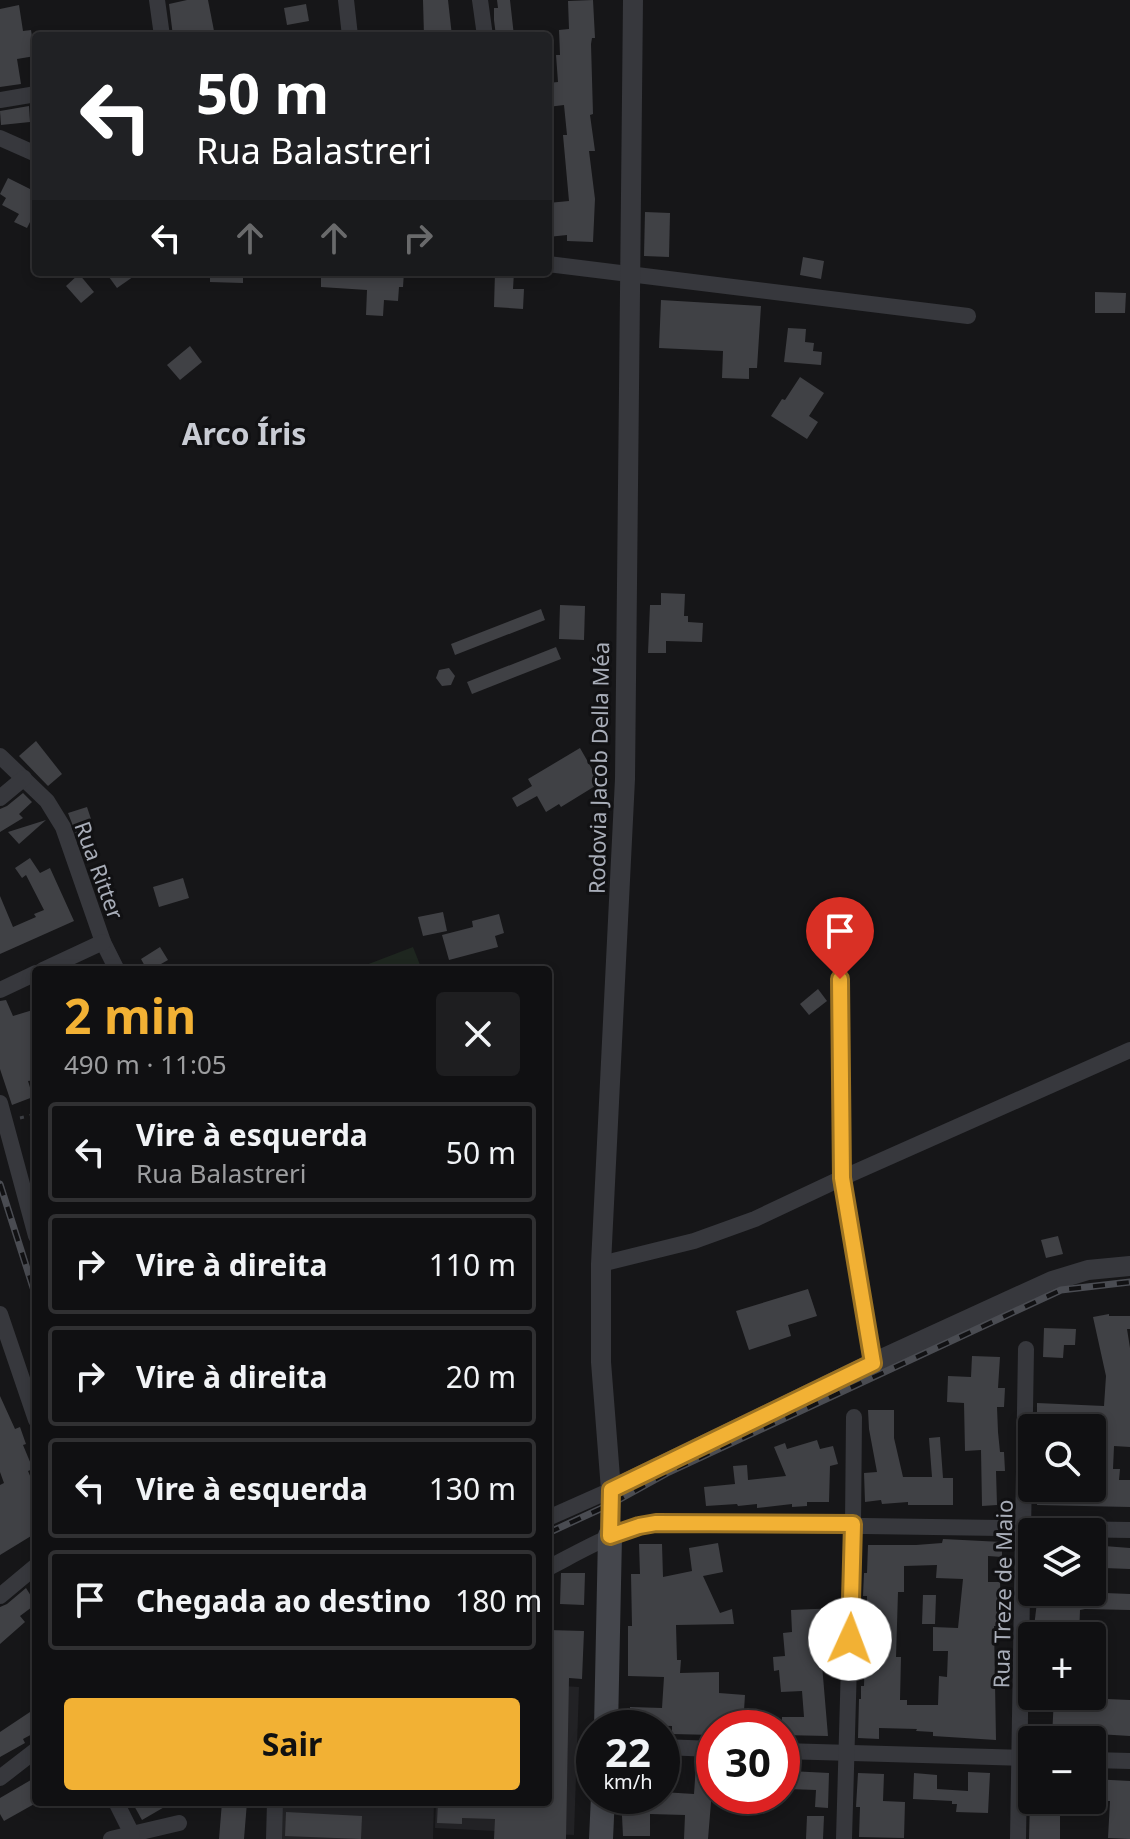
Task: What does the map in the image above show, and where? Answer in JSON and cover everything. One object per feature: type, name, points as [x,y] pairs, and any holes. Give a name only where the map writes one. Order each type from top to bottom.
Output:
[{"type":"main road","points":[[606,1710],[610,1536]]},
{"type":"main road","points":[[601,1839],[602,1814]]},
{"type":"street","points":[[157,0],[161,32]]},
{"type":"street","points":[[346,0],[350,32]]},
{"type":"street","points":[[480,0],[484,32]]},
{"type":"street","name":"Rodovia Jacob Della Méa","points":[[610,1536],[611,1490],[601,1362],[601,1264],[625,779],[633,0]]},
{"type":"street","points":[[0,100],[32,95]]},
{"type":"street","points":[[0,138],[32,152]]},
{"type":"street","points":[[552,264],[968,316]]},
{"type":"street","name":"Rua Ritter","points":[[0,756],[47,801],[63,827],[103,942],[115,966]]},
{"type":"street","points":[[0,798],[24,778]]},
{"type":"street","points":[[52,966],[103,942]]},
{"type":"street","points":[[0,990],[32,975]]},
{"type":"street","points":[[840,979],[842,1178],[873,1363]]},
{"type":"street","points":[[601,1264],[694,1241],[743,1224],[1130,1050]]},
{"type":"street","points":[[0,1103],[32,1221]]},
{"type":"street","points":[[552,1516],[1052,1281],[1088,1270],[1130,1266]]},
{"type":"street","points":[[0,1314],[6,1354],[32,1411]]},
{"type":"street","name":"Rua Treze de Maio","points":[[1025,1518],[1026,1349]]},
{"type":"street","points":[[844,1839],[854,1417]]},
{"type":"street","points":[[552,1566],[610,1536],[656,1523],[1018,1528]]},
{"type":"street","points":[[1106,1530],[1130,1530]]},
{"type":"street","points":[[0,1596],[32,1569]]},
{"type":"street","name":"Rua Treze de Maio","points":[[1025,1606],[1026,1726]]},
{"type":"street","points":[[800,1752],[1018,1758]]},
{"type":"street","points":[[0,1778],[32,1753]]},
{"type":"street","points":[[1106,1760],[1130,1761]]},
{"type":"street","points":[[118,1806],[132,1834]]},
{"type":"street","points":[[274,1839],[275,1806]]},
{"type":"street","name":"Rua Treze de Maio","points":[[1018,1839],[1020,1814]]},
{"type":"street","points":[[111,1839],[179,1823]]},
{"type":"shaded area","points":[[413,947],[420,966],[363,966]]},
{"type":"shaded area","points":[[552,1685],[579,1687],[574,1835],[435,1828],[436,1806],[552,1806]]},
{"type":"shaded area","points":[[282,1806],[434,1806],[433,1839],[281,1839]]},
{"type":"building","points":[[208,0],[214,32],[172,32],[169,4]]},
{"type":"building","points":[[423,0],[448,0],[452,32],[424,32]]},
{"type":"building","points":[[497,0],[510,0],[514,32],[496,32],[494,8],[498,8]]},
{"type":"building","points":[[593,0],[595,38],[592,38],[591,44],[593,114],[590,115],[595,151],[589,151],[595,199],[593,242],[567,241],[567,235],[552,237],[552,203],[569,201],[563,135],[567,135],[564,105],[552,106],[552,83],[558,82],[556,55],[560,55],[559,30],[569,29],[568,1]]},
{"type":"building","points":[[306,4],[309,21],[287,25],[284,8]]},
{"type":"building","points":[[19,5],[23,31],[31,30],[32,56],[17,59],[21,84],[0,87],[0,9]]},
{"type":"building","points":[[29,106],[30,122],[1,125],[0,111]]},
{"type":"building","points":[[8,178],[32,190],[32,218],[27,228],[14,222],[19,214],[2,205],[6,198],[0,194]]},
{"type":"building","points":[[645,212],[670,213],[669,257],[644,256]]},
{"type":"building","points":[[803,257],[824,261],[821,279],[800,275]]},
{"type":"building","points":[[81,276],[94,292],[81,303],[66,286]]},
{"type":"building","points":[[110,276],[134,276],[117,288]]},
{"type":"building","points":[[210,276],[243,276],[243,283],[210,282]]},
{"type":"building","points":[[321,276],[404,276],[398,301],[384,300],[383,316],[366,315],[367,290],[321,287]]},
{"type":"building","points":[[495,276],[514,276],[513,289],[524,289],[523,309],[494,307]]},
{"type":"building","points":[[1095,292],[1126,293],[1125,313],[1095,313]]},
{"type":"building","points":[[661,300],[761,306],[757,368],[749,368],[749,379],[722,378],[723,351],[659,348]]},
{"type":"building","points":[[788,328],[806,329],[805,342],[814,343],[813,351],[822,352],[821,365],[784,362]]},
{"type":"building","points":[[190,346],[202,362],[180,380],[167,365]]},
{"type":"building","points":[[800,377],[824,393],[809,416],[818,422],[807,439],[771,416]]},
{"type":"building","points":[[661,593],[685,594],[684,616],[688,616],[688,622],[703,623],[702,642],[666,641],[666,653],[648,653],[650,605],[661,605]]},
{"type":"building","points":[[560,605],[585,606],[584,640],[559,639]]},
{"type":"building","points":[[541,609],[545,620],[455,655],[451,644]]},
{"type":"building","points":[[556,647],[561,659],[472,694],[467,682]]},
{"type":"building","points":[[449,668],[455,676],[451,685],[442,686],[436,678],[439,670]]},
{"type":"building","points":[[36,741],[62,774],[48,786],[19,756]]},
{"type":"building","points":[[580,748],[600,783],[561,807],[559,804],[546,812],[537,796],[517,807],[512,798],[532,786],[528,779]]},
{"type":"building","points":[[23,793],[32,802],[19,814],[23,818],[0,832],[0,809]]},
{"type":"building","points":[[87,807],[94,828],[88,830],[94,848],[83,852],[68,813]]},
{"type":"building","points":[[46,820],[19,844],[8,832]]},
{"type":"building","points":[[30,858],[40,873],[50,868],[74,921],[0,954],[0,896],[13,927],[44,910],[26,875],[22,878],[15,868]]},
{"type":"building","points":[[183,878],[189,898],[159,907],[153,887]]},
{"type":"building","points":[[443,912],[447,931],[423,936],[418,917]]},
{"type":"building","points":[[499,914],[504,933],[495,936],[498,947],[449,960],[442,935],[473,927],[472,921]]},
{"type":"building","points":[[160,947],[168,960],[162,966],[145,966],[141,959]]},
{"type":"building","points":[[818,989],[827,1001],[809,1015],[800,1004]]},
{"type":"building","points":[[6,1000],[13,1016],[32,1010],[32,1080],[28,1081],[32,1097],[12,1105],[0,1069],[0,1001]]},
{"type":"building","points":[[1058,1236],[1063,1254],[1046,1258],[1041,1240]]},
{"type":"building","points":[[808,1289],[817,1316],[788,1325],[791,1336],[749,1350],[736,1311]]},
{"type":"building","points":[[1109,1314],[1130,1316],[1130,1329],[1127,1329],[1130,1348],[1130,1447],[1114,1446],[1113,1469],[1120,1469],[1119,1480],[1130,1480],[1130,1507],[1037,1505],[1037,1502],[1106,1502],[1106,1414],[1037,1414],[1037,1403],[1104,1406],[1106,1376],[1093,1317]]},
{"type":"building","points":[[1044,1328],[1076,1329],[1075,1345],[1064,1345],[1063,1358],[1043,1357]]},
{"type":"building","points":[[972,1356],[1000,1357],[998,1388],[1005,1388],[1004,1407],[997,1407],[998,1432],[1005,1471],[996,1471],[997,1505],[982,1506],[981,1450],[965,1451],[964,1403],[947,1402],[948,1376],[971,1377]]},
{"type":"building","points":[[0,1396],[15,1429],[20,1427],[32,1467],[28,1471],[32,1480],[32,1535],[0,1555],[0,1485],[4,1483],[0,1472]]},
{"type":"building","points":[[868,1410],[894,1410],[894,1438],[903,1477],[932,1477],[929,1438],[940,1437],[943,1478],[953,1478],[953,1505],[882,1504],[881,1500],[865,1502],[864,1473],[877,1472]]},
{"type":"building","points":[[817,1440],[820,1449],[833,1446],[838,1464],[830,1466],[829,1502],[807,1502],[807,1506],[792,1507],[792,1504],[757,1508],[757,1504],[706,1506],[704,1487],[735,1484],[733,1466],[747,1465],[748,1480],[786,1476],[774,1447],[785,1443],[787,1449]]},
{"type":"building","points":[[943,1539],[1002,1542],[1002,1557],[988,1556],[988,1582],[1000,1582],[1001,1605],[1001,1626],[994,1626],[996,1740],[933,1736],[933,1732],[917,1729],[879,1728],[879,1739],[858,1738],[859,1699],[861,1686],[864,1686],[865,1648],[860,1648],[861,1628],[866,1628],[867,1596],[863,1596],[868,1545],[942,1543]],"holes":[[[937,1565],[936,1578],[963,1579],[958,1628],[933,1627],[933,1651],[948,1651],[947,1677],[939,1676],[938,1705],[907,1705],[907,1700],[900,1700],[901,1657],[896,1657],[898,1592],[904,1592],[904,1566]]]},
{"type":"building","points":[[718,1543],[723,1572],[703,1576],[720,1613],[732,1609],[734,1624],[676,1625],[680,1673],[719,1672],[719,1693],[745,1695],[744,1710],[696,1710],[696,1735],[680,1734],[680,1710],[630,1710],[630,1707],[662,1708],[664,1677],[628,1676],[628,1626],[632,1626],[631,1574],[640,1574],[639,1544],[662,1544],[663,1577],[692,1571],[689,1548]]},
{"type":"building","points":[[1106,1546],[1130,1548],[1130,1569],[1106,1568]]},
{"type":"building","points":[[561,1573],[585,1573],[584,1605],[560,1604]]},
{"type":"building","points":[[26,1588],[32,1598],[32,1607],[20,1616],[25,1622],[0,1644],[0,1607]]},
{"type":"building","points":[[1106,1593],[1130,1594],[1130,1610],[1085,1609],[1080,1610],[1080,1622],[1035,1622],[1036,1606],[1106,1606]]},
{"type":"building","points":[[923,1595],[936,1595],[935,1624],[922,1624]]},
{"type":"building","points":[[839,1608],[839,1629],[819,1629],[828,1736],[800,1735],[800,1717],[804,1717],[802,1691],[781,1692],[779,1670],[774,1671],[773,1657],[785,1656],[783,1633],[792,1632],[791,1610]]},
{"type":"building","points":[[552,1630],[584,1631],[582,1679],[569,1678],[566,1839],[494,1839],[495,1819],[462,1818],[462,1824],[437,1823],[438,1806],[552,1806]]},
{"type":"building","points":[[1107,1699],[1130,1700],[1130,1736],[1106,1735],[1106,1726],[1053,1726],[1053,1710],[1106,1710]]},
{"type":"building","points":[[32,1711],[32,1734],[23,1739],[25,1743],[0,1757],[0,1732]]},
{"type":"building","points":[[696,1765],[696,1814],[710,1814],[708,1839],[684,1839],[685,1815],[650,1814],[680,1814],[680,1793],[694,1794]]},
{"type":"building","points":[[800,1772],[829,1773],[828,1808],[815,1807],[816,1790],[800,1789]]},
{"type":"building","points":[[968,1772],[990,1773],[988,1813],[956,1812],[957,1804],[952,1804],[952,1801],[913,1799],[914,1773],[937,1775],[937,1789],[968,1791]]},
{"type":"building","points":[[858,1773],[884,1774],[883,1801],[905,1802],[904,1838],[859,1837],[860,1807],[856,1807]]},
{"type":"building","points":[[32,1779],[32,1805],[4,1821],[0,1814],[0,1798]]},
{"type":"building","points":[[1106,1780],[1130,1781],[1130,1839],[1108,1838],[1110,1801],[1106,1801]]},
{"type":"building","points":[[134,1806],[166,1806],[142,1820]]},
{"type":"building","points":[[222,1806],[247,1806],[244,1839],[219,1839]]},
{"type":"building","points":[[286,1812],[362,1816],[361,1839],[285,1836]]},
{"type":"building","points":[[622,1814],[650,1814],[650,1836],[623,1836]]},
{"type":"building","points":[[1030,1814],[1060,1814],[1060,1839],[1029,1839]]},
{"type":"building","points":[[807,1816],[824,1816],[823,1839],[806,1839]]},
{"type":"railway","points":[[0,1184],[32,1284]]},
{"type":"railway","points":[[552,1531],[669,1472],[1061,1290],[1130,1282]]},
{"type":"district","name":"Arco Íris","points":[[244,433]]},
{"type":"route","points":[[840,979],[842,1178],[873,1363],[611,1490],[610,1536],[656,1523],[853,1524],[850,1639]]}]
